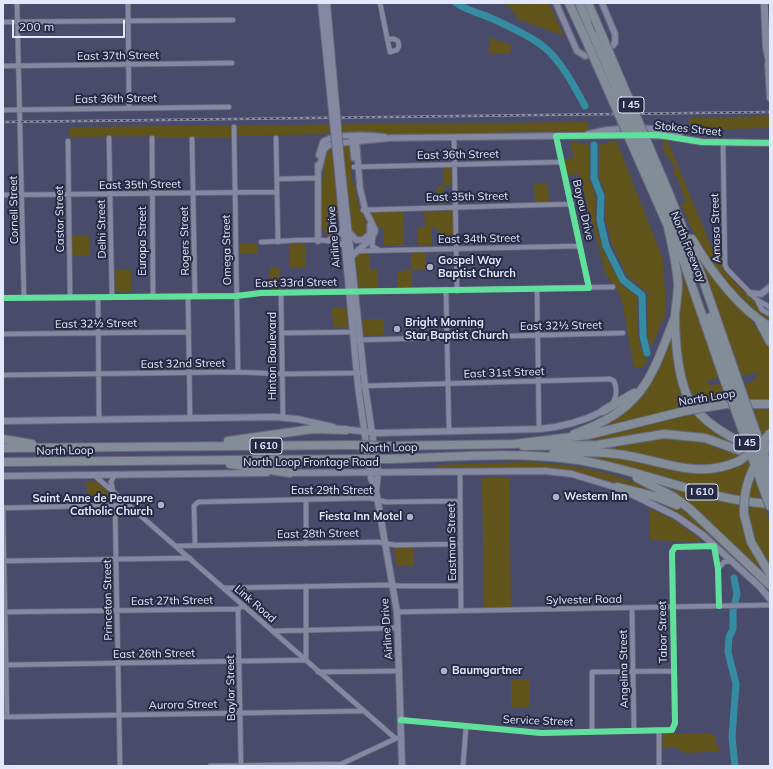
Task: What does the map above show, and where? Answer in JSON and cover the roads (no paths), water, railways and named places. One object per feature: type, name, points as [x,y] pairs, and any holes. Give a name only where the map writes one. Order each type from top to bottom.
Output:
[{"type":"highway","name":"North Freeway","points":[[569,3],[589,36],[662,194],[680,220],[731,378],[770,506]]},
{"type":"highway","name":"North Freeway","points":[[579,3],[589,36]]},
{"type":"highway","name":"North Freeway","points":[[588,3],[662,194],[697,277],[770,490]]},
{"type":"highway","name":"North Freeway","points":[[662,194],[668,227],[770,472]]},
{"type":"highway","points":[[680,220],[702,256],[719,278],[759,320],[770,327]]},
{"type":"highway","points":[[668,227],[678,286],[675,316],[680,368],[686,392],[693,406],[719,430],[738,441],[770,454]]},
{"type":"highway","points":[[564,438],[600,424],[621,411],[638,395],[654,369],[675,316]]},
{"type":"highway","points":[[759,320],[770,342]]},
{"type":"highway","points":[[603,411],[625,400],[646,384]]},
{"type":"highway","name":"North Loop","points":[[3,448],[514,444],[588,435],[685,411],[727,404],[770,404]]},
{"type":"highway","points":[[181,446],[269,437],[313,429],[346,430]]},
{"type":"highway","points":[[537,456],[564,453],[610,453],[696,470],[716,469],[739,461],[758,448],[770,433]]},
{"type":"highway","points":[[514,444],[526,447],[589,445],[650,434],[685,435],[705,438],[747,452],[770,463]]},
{"type":"highway","points":[[3,439],[54,447]]},
{"type":"highway","points":[[770,446],[757,462],[748,478],[744,494],[744,514],[751,542],[770,574]]},
{"type":"highway","name":"North Loop","points":[[3,462],[390,459],[537,456],[579,460],[635,472],[724,498],[770,506]]},
{"type":"highway","points":[[190,460],[270,469],[290,473]]},
{"type":"highway","points":[[3,467],[67,462]]},
{"type":"highway","points":[[620,470],[674,497],[705,523],[770,584]]},
{"type":"highway","points":[[617,487],[668,500],[705,523]]},
{"type":"main road","name":"Airline Drive","points":[[321,3],[330,71],[339,162],[345,247],[358,340],[360,373],[368,432],[370,473],[378,500],[394,586],[397,612],[401,720],[398,738],[402,766]]},
{"type":"main road","name":"Airline Drive","points":[[327,3],[330,71]]},
{"type":"main road","points":[[764,3],[770,98]]},
{"type":"main road","name":"Airline Drive","points":[[339,162],[349,232],[352,292]]},
{"type":"main road","points":[[3,422],[283,418],[346,430],[368,432],[449,432],[539,429],[565,426],[588,419],[603,411]]},
{"type":"main road","name":"Airline Drive","points":[[368,432],[378,473],[376,491]]},
{"type":"main road","name":"North Loop Frontage Road","points":[[3,476],[556,472],[572,474],[617,487],[676,516],[702,535],[760,587],[770,599]]},
{"type":"street","name":"Cornell Street","points":[[17,3],[17,66],[23,195],[24,298]]},
{"type":"street","points":[[128,3],[129,108]]},
{"type":"street","points":[[380,3],[390,52],[397,50],[399,44],[394,39],[388,39]]},
{"type":"street","points":[[556,3],[577,51],[585,56],[612,46],[615,43],[615,34],[602,3]]},
{"type":"street","points":[[3,22],[233,20]]},
{"type":"street","name":"East 37th Street","points":[[3,66],[232,64]]},
{"type":"street","name":"East 36th Street","points":[[3,110],[228,107]]},
{"type":"street","name":"Omega Street","points":[[234,127],[238,372]]},
{"type":"street","name":"Stokes Street","points":[[318,178],[320,148],[323,142],[328,138],[354,139],[658,135],[723,143],[770,143]]},
{"type":"street","name":"Bayou Drive","points":[[556,136],[572,204],[589,288]]},
{"type":"street","points":[[454,137],[457,291]]},
{"type":"street","name":"Delhi Street","points":[[109,138],[112,297]]},
{"type":"street","name":"Europa Street","points":[[152,138],[153,297]]},
{"type":"street","points":[[276,138],[278,242]]},
{"type":"street","name":"Rogers Street","points":[[192,139],[194,296]]},
{"type":"street","name":"Airline Drive","points":[[349,232],[356,240],[363,240],[368,238],[371,229],[358,194],[354,139]]},
{"type":"street","name":"Castor Street","points":[[68,141],[70,298]]},
{"type":"street","name":"Amasa Street","points":[[723,143],[725,265],[727,269],[757,300],[770,307]]},
{"type":"street","name":"East 36th Street","points":[[356,167],[562,162]]},
{"type":"street","points":[[277,179],[318,178],[318,241]]},
{"type":"street","name":"East 35th Street","points":[[3,195],[277,192]]},
{"type":"street","name":"East 35th Street","points":[[364,209],[572,204]]},
{"type":"street","name":"Airline Drive","points":[[351,256],[373,238],[375,228],[364,209]]},
{"type":"street","points":[[326,240],[340,233],[343,226]]},
{"type":"street","points":[[373,238],[372,246],[379,250]]},
{"type":"street","points":[[261,242],[326,240],[338,242],[345,247]]},
{"type":"street","name":"East 34th Street","points":[[356,251],[580,246]]},
{"type":"street","points":[[750,293],[761,294],[770,287]]},
{"type":"street","name":"East 33rd Street","points":[[3,298],[236,296],[352,292],[613,288]]},
{"type":"street","points":[[537,289],[539,429]]},
{"type":"street","points":[[446,291],[449,432]]},
{"type":"street","name":"Hinton Boulevard","points":[[281,294],[283,418]]},
{"type":"street","points":[[188,296],[190,419]]},
{"type":"street","points":[[98,297],[99,420]]},
{"type":"street","name":"Amasa Street","points":[[757,300],[762,310],[770,314]]},
{"type":"street","name":"East 32½ Street","points":[[3,334],[189,332]]},
{"type":"street","points":[[282,332],[357,332]]},
{"type":"street","name":"East 32½ Street","points":[[358,340],[623,333]]},
{"type":"street","name":"East 32nd Street","points":[[3,375],[238,372],[282,374],[360,373]]},
{"type":"street","name":"East 31st Street","points":[[362,386],[608,379],[614,382],[615,398],[603,411]]},
{"type":"street","name":"Eastman Street","points":[[460,473],[462,611]]},
{"type":"street","points":[[112,491],[111,482],[115,474]]},
{"type":"street","name":"Link Road","points":[[94,475],[386,731],[398,738]]},
{"type":"street","name":"East 29th Street","points":[[195,545],[194,506],[197,502],[370,498],[386,502],[460,501]]},
{"type":"street","points":[[306,500],[306,544]]},
{"type":"street","points":[[5,717],[3,508],[129,505]]},
{"type":"street","name":"Princeton Street","points":[[115,506],[120,766]]},
{"type":"street","name":"East 28th Street","points":[[176,546],[378,542],[461,544]]},
{"type":"street","name":"Tabor Street","points":[[674,729],[673,550],[676,546],[714,546]]},
{"type":"street","points":[[714,546],[721,606]]},
{"type":"street","points":[[4,560],[190,558]]},
{"type":"street","points":[[718,570],[724,562],[731,561]]},
{"type":"street","points":[[306,586],[306,660]]},
{"type":"street","name":"East 27th Street","points":[[224,588],[306,586],[461,586]]},
{"type":"street","name":"Sylvester Road","points":[[397,612],[770,605]]},
{"type":"street","name":"East 27th Street","points":[[4,612],[238,609],[244,606]]},
{"type":"street","name":"Angelina Street","points":[[632,608],[634,730]]},
{"type":"street","name":"Baylor Street","points":[[238,609],[241,766]]},
{"type":"street","points":[[273,631],[306,629],[398,628]]},
{"type":"street","name":"East 26th Street","points":[[5,665],[306,660]]},
{"type":"street","points":[[318,672],[400,671]]},
{"type":"street","points":[[592,731],[592,672],[674,671]]},
{"type":"street","name":"Aurora Street","points":[[5,717],[363,711]]},
{"type":"street","name":"Service Street","points":[[401,720],[541,733],[674,729]]},
{"type":"street","points":[[463,766],[466,727]]},
{"type":"street","points":[[659,730],[659,766]]},
{"type":"street","points":[[386,731],[388,742]]},
{"type":"street","points":[[210,766],[339,765],[398,738]]},
{"type":"waterway","points":[[456,3],[519,32],[544,47],[562,67],[585,106]]},
{"type":"waterway","points":[[594,145],[594,178],[601,196],[600,220],[606,246],[623,280],[642,295],[643,336],[647,353]]},
{"type":"waterway","points":[[734,578],[737,594],[733,611],[733,629],[729,637],[728,652],[736,684],[732,737],[735,766]]},
{"type":"tram line","points":[[767,3],[770,59]]},
{"type":"railway","points":[[3,122],[770,112]]},
{"type":"place","name":"Gospel Way Baptist Church","points":[[430,267]]},
{"type":"place","name":"Bright Morning Star Baptist Church","points":[[397,329]]},
{"type":"place","name":"Western Inn","points":[[556,497]]},
{"type":"place","name":"Saint Anne de Peaupre Catholic Church","points":[[161,505]]},
{"type":"place","name":"Fiesta Inn Motel","points":[[410,517]]},
{"type":"place","name":"Baumgartner","points":[[444,671]]}]
